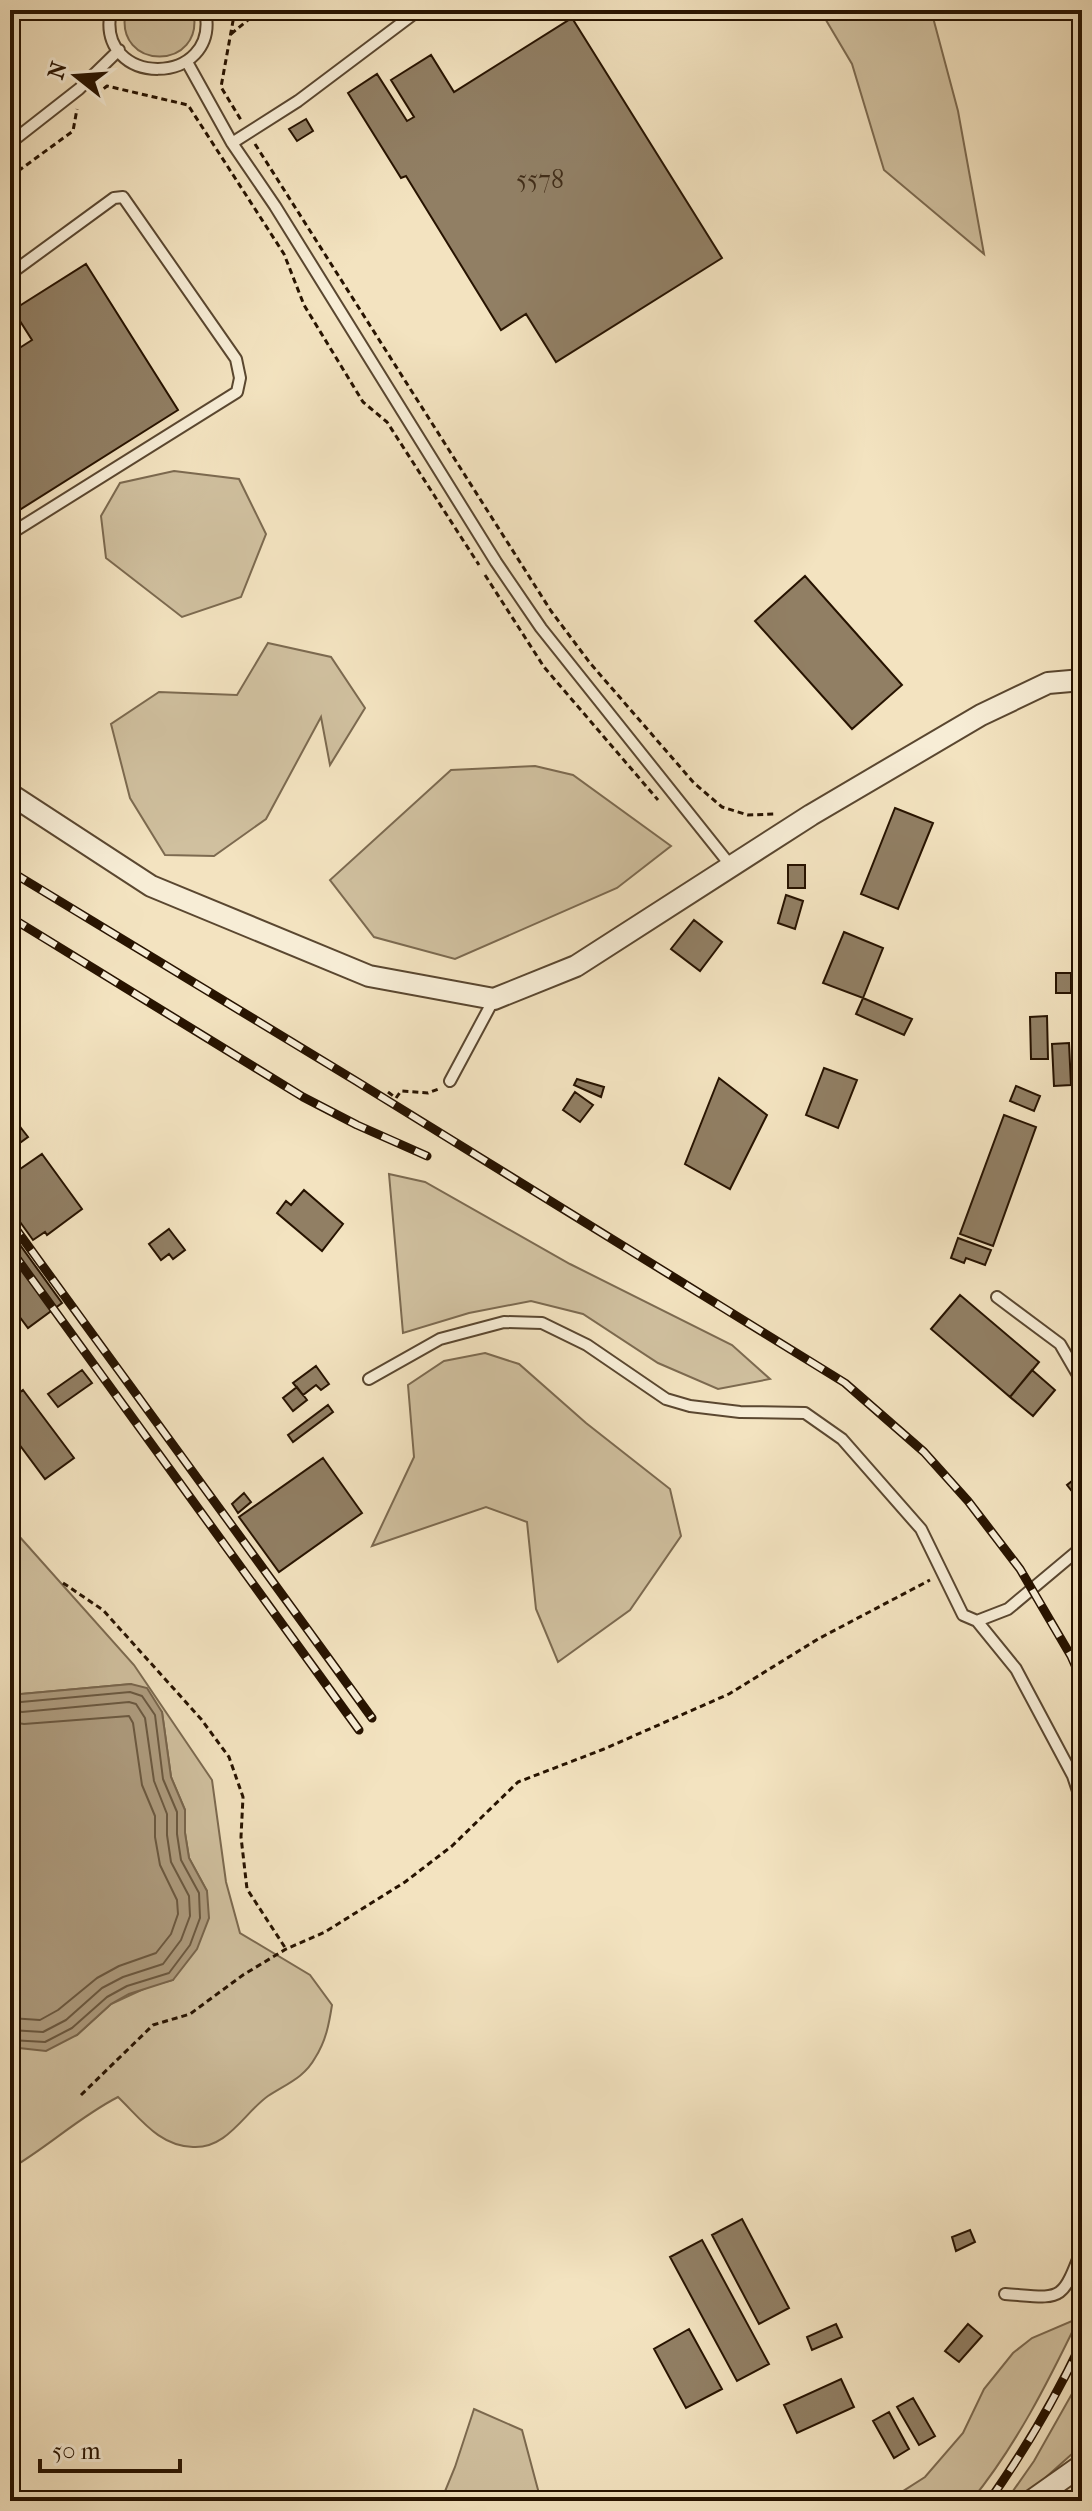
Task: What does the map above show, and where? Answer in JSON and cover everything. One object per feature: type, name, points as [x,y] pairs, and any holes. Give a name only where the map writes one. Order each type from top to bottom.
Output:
[{"type":"street","points":[[10,794],[151,886],[369,976],[494,999],[576,966],[811,815],[981,715],[1048,683],[1082,680]]},
{"type":"street","points":[[1031,2501],[1082,2465]]},
{"type":"lane","points":[[111,10],[111,36],[119,50],[129,61],[158,71],[187,62],[198,50],[205,35],[205,10]]},
{"type":"lane","points":[[232,143],[298,101],[419,10]]},
{"type":"lane","points":[[10,143],[79,89],[119,50]]},
{"type":"lane","points":[[187,62],[232,143],[275,206],[533,617],[731,866]]},
{"type":"lane","points":[[10,274],[114,198],[123,197],[236,359],[240,378],[237,392],[10,534]]},
{"type":"lane","points":[[450,1081],[494,999]]},
{"type":"lane","points":[[997,1297],[1060,1344],[1082,1382]]},
{"type":"lane","points":[[369,1379],[440,1339],[504,1322],[542,1323],[587,1345],[666,1399],[690,1406],[740,1412],[805,1413],[842,1439],[921,1529],[963,1615],[977,1621],[1016,1669],[1073,1776],[1082,1803]]},
{"type":"lane","points":[[977,1621],[1008,1609],[1082,1547]]},
{"type":"lane","points":[[1005,2294],[1058,2295],[1068,2285],[1082,2249]]},
{"type":"path","points":[[235,10],[221,87],[551,611],[590,663],[694,783],[722,807],[748,815],[782,812]]},
{"type":"path","points":[[231,34],[260,10]]},
{"type":"path","points":[[10,177],[73,131],[77,110],[107,86],[188,105],[284,254],[304,305],[363,402],[387,422],[544,667],[662,806],[694,783]]},
{"type":"path","points":[[388,1092],[396,1098],[401,1091],[436,1092],[450,1081]]},
{"type":"path","points":[[81,2095],[153,2025],[190,2014],[243,1975],[286,1949],[325,1932],[405,1882],[452,1846],[518,1782],[604,1749],[729,1694],[818,1639],[944,1573]]},
{"type":"path","points":[[63,1583],[103,1610],[201,1719],[229,1757],[243,1797],[241,1837],[247,1889],[286,1949]]},
{"type":"shaded area","points":[[126,10],[193,10],[194,30],[186,45],[174,54],[145,54],[133,45],[125,30]]},
{"type":"shaded area","points":[[820,10],[931,10],[958,111],[984,254],[884,170],[852,64]]},
{"type":"shaded area","points":[[174,471],[239,479],[266,534],[241,597],[182,617],[106,558],[101,516],[120,483]]},
{"type":"shaded area","points":[[268,643],[331,657],[365,708],[330,765],[321,717],[266,819],[214,856],[165,855],[130,798],[111,724],[159,692],[237,695]]},
{"type":"shaded area","points":[[535,766],[573,775],[671,846],[617,888],[455,959],[374,937],[330,880],[451,770]]},
{"type":"shaded area","points":[[389,1174],[425,1182],[570,1264],[732,1345],[770,1379],[718,1389],[658,1363],[583,1314],[531,1301],[469,1313],[403,1333]]},
{"type":"shaded area","points":[[485,1353],[519,1364],[586,1423],[670,1489],[681,1536],[630,1610],[558,1662],[536,1609],[527,1522],[486,1507],[372,1546],[414,1457],[408,1385],[444,1361]]},
{"type":"shaded area","points":[[10,1526],[134,1665],[212,1780],[226,1882],[240,1933],[310,1975],[332,2005],[322,2045],[306,2071],[259,2103],[225,2136],[205,2146],[181,2145],[160,2137],[118,2097],[10,2169],[10,2047],[17,2049],[77,2035],[111,2004],[150,1986],[173,1980],[207,1891],[189,1858],[185,1810],[171,1777],[162,1712],[131,1684],[16,1692],[10,1665]]},
{"type":"shaded area","points":[[1079,2318],[1017,2436],[971,2501],[867,2501],[903,2491],[925,2477],[963,2433],[984,2389],[1013,2353],[1032,2338]]},
{"type":"shaded area","points":[[1082,2376],[1082,2445],[1045,2478],[1055,2501],[1006,2501],[1034,2461]]},
{"type":"shaded area","points":[[474,2409],[522,2430],[541,2501],[441,2501]]},
{"type":"water","points":[[10,1665],[16,1692],[21,1694],[131,1684],[147,1688],[162,1712],[171,1777],[185,1810],[189,1858],[207,1891],[209,1918],[197,1949],[173,1980],[129,1994],[111,2004],[77,2035],[46,2051],[10,2047]]},
{"type":"building","points":[[572,18],[722,258],[556,362],[526,314],[501,330],[406,176],[401,178],[348,93],[377,74],[407,121],[414,117],[391,80],[431,55],[454,92]]},
{"type":"building","points":[[306,119],[313,131],[297,141],[289,129]]},
{"type":"building","points":[[86,264],[178,410],[10,516],[10,354],[32,340],[13,310]]},
{"type":"building","points":[[805,576],[902,685],[852,729],[755,621]]},
{"type":"building","points":[[895,808],[933,823],[898,909],[861,894]]},
{"type":"building","points":[[788,865],[805,865],[805,888],[788,888]]},
{"type":"building","points":[[786,895],[803,901],[795,929],[778,923]]},
{"type":"building","points":[[694,920],[722,942],[700,971],[671,949]]},
{"type":"building","points":[[844,932],[883,948],[863,998],[823,983]]},
{"type":"building","points":[[1056,973],[1071,973],[1071,993],[1056,993]]},
{"type":"building","points":[[863,998],[912,1019],[904,1035],[856,1014]]},
{"type":"building","points":[[1047,1016],[1048,1059],[1031,1059],[1030,1017]]},
{"type":"building","points":[[1069,1043],[1071,1085],[1054,1086],[1052,1044]]},
{"type":"building","points":[[824,1068],[857,1080],[838,1128],[806,1115]]},
{"type":"building","points":[[719,1078],[767,1115],[730,1189],[685,1164]]},
{"type":"building","points":[[577,1079],[604,1087],[601,1097],[574,1085]]},
{"type":"building","points":[[1016,1086],[1040,1096],[1034,1111],[1010,1101]]},
{"type":"building","points":[[575,1092],[593,1105],[580,1122],[563,1110]]},
{"type":"building","points":[[1004,1115],[1036,1127],[993,1246],[960,1234]]},
{"type":"building","points":[[21,1128],[28,1137],[10,1150],[10,1130],[13,1134]]},
{"type":"building","points":[[42,1154],[82,1209],[47,1235],[45,1232],[33,1240],[10,1208],[10,1176]]},
{"type":"building","points":[[304,1190],[343,1224],[322,1251],[277,1213],[286,1201],[291,1205]]},
{"type":"building","points":[[169,1229],[185,1250],[173,1259],[169,1254],[161,1260],[149,1244]]},
{"type":"building","points":[[10,1231],[62,1303],[28,1328],[10,1304]]},
{"type":"building","points":[[958,1238],[991,1250],[985,1265],[966,1258],[964,1263],[951,1258]]},
{"type":"building","points":[[960,1295],[1039,1362],[1010,1397],[931,1329]]},
{"type":"building","points":[[316,1366],[329,1384],[321,1390],[316,1385],[303,1395],[293,1383]]},
{"type":"building","points":[[82,1370],[92,1383],[58,1407],[48,1394]]},
{"type":"building","points":[[1032,1370],[1055,1390],[1033,1416],[1010,1397]]},
{"type":"building","points":[[297,1387],[307,1400],[293,1411],[283,1398]]},
{"type":"building","points":[[23,1390],[74,1458],[45,1479],[10,1432],[10,1400]]},
{"type":"building","points":[[328,1405],[333,1412],[293,1442],[288,1435]]},
{"type":"building","points":[[323,1458],[362,1513],[279,1572],[239,1517]]},
{"type":"building","points":[[1082,1473],[1082,1504],[1067,1485]]},
{"type":"building","points":[[244,1493],[251,1502],[238,1513],[232,1504]]},
{"type":"building","points":[[742,2219],[789,2308],[759,2324],[712,2235]]},
{"type":"building","points":[[970,2230],[975,2242],[956,2251],[952,2237]]},
{"type":"building","points":[[702,2240],[769,2364],[737,2381],[670,2257]]},
{"type":"building","points":[[836,2324],[842,2337],[812,2350],[807,2337]]},
{"type":"building","points":[[968,2324],[982,2336],[959,2362],[945,2351]]},
{"type":"building","points":[[689,2329],[722,2389],[686,2408],[654,2349]]},
{"type":"building","points":[[841,2379],[854,2407],[797,2433],[784,2405]]},
{"type":"building","points":[[913,2398],[935,2436],[919,2445],[897,2407]]},
{"type":"building","points":[[889,2412],[909,2449],[894,2458],[873,2421]]},
{"type":"railway","points":[[10,871],[845,1383],[924,1452],[968,1501],[1020,1569],[1071,1656],[1082,1681]]},
{"type":"railway","points":[[10,917],[303,1097],[427,1156]]},
{"type":"railway","points":[[10,1221],[372,1718]]},
{"type":"railway","points":[[10,1249],[359,1730]]},
{"type":"railway","points":[[989,2501],[1039,2424],[1082,2342]]}]
